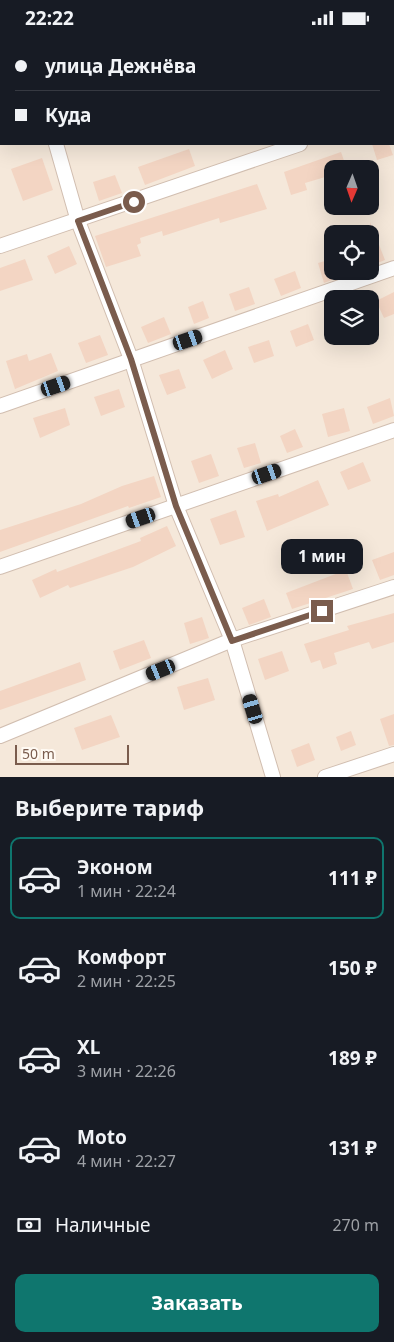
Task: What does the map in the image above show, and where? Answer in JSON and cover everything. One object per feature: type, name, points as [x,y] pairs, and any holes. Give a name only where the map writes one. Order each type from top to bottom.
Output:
[{"type":"street","points":[[56,145],[78,221],[131,359],[176,506],[232,641],[273,777]]},
{"type":"street","points":[[0,246],[297,145]]},
{"type":"street","points":[[0,406],[394,268]]},
{"type":"street","points":[[0,567],[394,430]]},
{"type":"street","points":[[0,735],[232,641],[394,587]]},
{"type":"street","points":[[324,777],[394,754]]},
{"type":"shaded area","points":[[0,145],[394,145],[394,777],[0,777]]},
{"type":"building","points":[[372,145],[389,145],[393,155],[377,160]]},
{"type":"building","points":[[189,149],[195,166],[145,185],[138,167]]},
{"type":"building","points":[[341,152],[344,160],[324,160],[324,177],[305,183],[307,190],[291,195],[284,172]]},
{"type":"building","points":[[42,158],[53,190],[23,201],[11,169]]},
{"type":"building","points":[[115,175],[122,193],[99,201],[93,182]]},
{"type":"building","points":[[257,184],[267,209],[220,223],[219,218],[163,236],[162,231],[140,238],[141,243],[137,245],[141,256],[106,267],[95,236]]},
{"type":"building","points":[[379,245],[385,260],[379,262]]},
{"type":"building","points":[[69,246],[77,264],[55,274],[47,256]]},
{"type":"building","points":[[25,259],[33,280],[0,291],[0,268]]},
{"type":"building","points":[[324,261],[324,280],[332,280],[324,283],[318,263]]},
{"type":"building","points":[[295,271],[301,288],[281,296],[274,279]]},
{"type":"building","points":[[249,287],[255,304],[235,311],[229,294]]},
{"type":"building","points":[[394,292],[394,314],[384,318],[379,307],[379,300]]},
{"type":"building","points":[[203,301],[209,318],[194,324],[188,307]]},
{"type":"building","points":[[164,317],[171,334],[148,343],[141,327]]},
{"type":"building","points":[[308,324],[314,340],[296,347],[290,331]]},
{"type":"building","points":[[100,335],[108,355],[86,363],[78,343]]},
{"type":"building","points":[[269,340],[274,356],[254,363],[248,347]]},
{"type":"building","points":[[225,350],[233,369],[212,379],[203,360]]},
{"type":"building","points":[[51,353],[58,371],[15,389],[6,361],[27,354],[29,361]]},
{"type":"building","points":[[179,369],[186,388],[167,395],[159,375]]},
{"type":"building","points":[[119,389],[125,407],[101,416],[94,397]]},
{"type":"building","points":[[390,398],[394,416],[373,424],[367,407]]},
{"type":"building","points":[[65,408],[70,425],[40,438],[33,418]]},
{"type":"building","points":[[344,408],[350,431],[328,437],[322,414]]},
{"type":"building","points":[[295,429],[303,447],[287,453],[280,436]]},
{"type":"building","points":[[255,443],[261,463],[244,468],[237,448]]},
{"type":"building","points":[[211,454],[219,476],[199,483],[191,461]]},
{"type":"building","points":[[363,462],[371,481],[348,490],[340,472]]},
{"type":"building","points":[[154,476],[161,497],[129,508],[128,506],[0,552],[0,530],[81,504],[122,486]]},
{"type":"building","points":[[318,480],[329,505],[267,531],[256,501],[278,494],[279,497]]},
{"type":"building","points":[[236,510],[245,537],[220,545],[210,519]]},
{"type":"building","points":[[167,526],[176,546],[133,567],[70,588],[68,585],[40,598],[32,580],[56,569],[57,572],[141,541],[140,538]]},
{"type":"building","points":[[394,552],[394,575],[380,580],[372,560]]},
{"type":"building","points":[[346,570],[353,589],[292,609],[286,593]]},
{"type":"building","points":[[264,599],[271,617],[249,625],[242,608]]},
{"type":"building","points":[[394,613],[394,642],[372,649],[369,642],[334,653],[337,664],[323,669],[320,660],[311,663],[304,644],[349,630],[347,626]]},
{"type":"building","points":[[202,617],[209,638],[190,644],[184,623]]},
{"type":"building","points":[[144,640],[151,658],[120,670],[113,651]]},
{"type":"building","points":[[282,651],[289,671],[265,680],[258,659]]},
{"type":"building","points":[[80,662],[86,680],[0,710],[0,691]]},
{"type":"building","points":[[208,678],[215,700],[184,710],[177,687]]},
{"type":"building","points":[[394,714],[394,745],[389,746],[380,719]]},
{"type":"building","points":[[111,715],[120,737],[82,750],[74,728]]},
{"type":"building","points":[[351,731],[356,745],[341,751],[336,737]]},
{"type":"building","points":[[309,743],[315,760],[297,767],[291,750]]},
{"type":"route","points":[[134,202],[78,221],[131,359],[176,506],[232,641],[322,611]]}]
